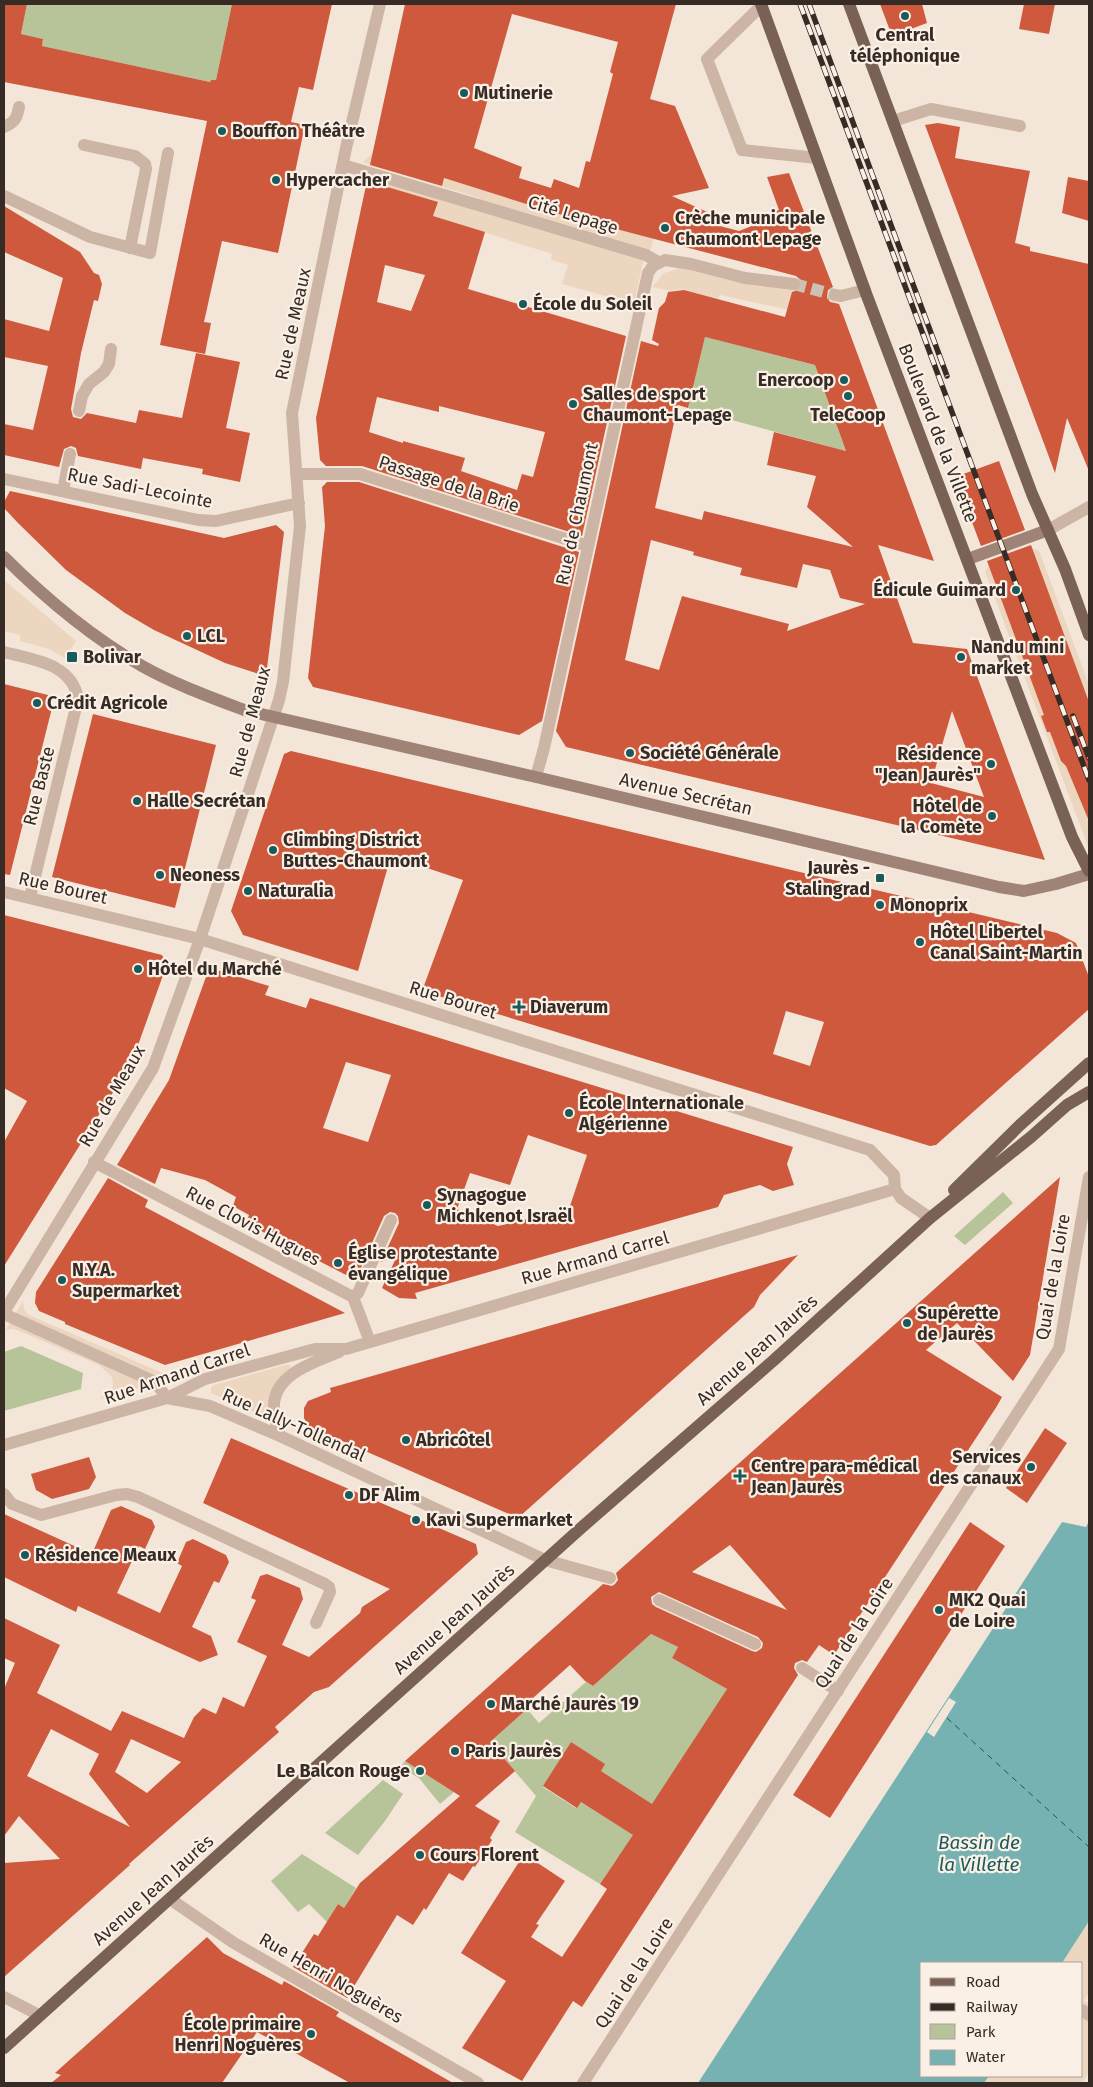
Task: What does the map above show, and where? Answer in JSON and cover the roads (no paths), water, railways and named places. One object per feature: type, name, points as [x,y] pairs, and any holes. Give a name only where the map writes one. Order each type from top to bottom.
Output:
[{"type":"main road","name":"Boulevard de la Villette","points":[[762,4],[865,290],[968,558],[1072,838],[1089,872]]},
{"type":"main road","points":[[849,4],[1032,494],[1089,635]]},
{"type":"main road","points":[[968,558],[1048,530]]},
{"type":"main road","name":"Avenue Secrétan","points":[[4,557],[36,590],[78,624],[142,666],[205,696],[244,710],[999,887],[1024,891],[1056,884],[1089,872]]},
{"type":"main road","name":"Avenue Jean Jaurès","points":[[930,1218],[961,1183],[1020,1125],[1089,1063]]},
{"type":"main road","name":"Avenue Jean Jaurès","points":[[4,2048],[545,1560],[774,1360],[930,1218],[1031,1138],[1067,1105],[1089,1092]]},
{"type":"street","name":"Rue de Meaux","points":[[4,1313],[94,1162],[153,1068],[200,939],[273,717],[283,682],[300,526],[292,413],[343,165],[380,4]]},
{"type":"street","points":[[762,4],[707,59],[742,150],[817,158]]},
{"type":"street","points":[[4,127],[13,123],[17,117],[19,107]]},
{"type":"street","points":[[893,121],[931,109],[1020,126]]},
{"type":"street","points":[[84,145],[135,156],[145,164],[146,169],[130,248]]},
{"type":"street","points":[[4,196],[90,237],[150,253],[168,153]]},
{"type":"street","name":"Cité Lepage","points":[[343,165],[646,255],[658,262],[666,260],[745,278],[794,284]]},
{"type":"street","name":"Rue de Chaumont","points":[[536,777],[544,748],[648,273],[658,262]]},
{"type":"street","points":[[836,295],[841,296],[865,290]]},
{"type":"street","points":[[79,411],[82,396],[89,384],[104,372],[109,364],[112,349]]},
{"type":"street","points":[[63,491],[70,454]]},
{"type":"street","name":"Passage de la Brie","points":[[296,474],[360,474],[588,546]]},
{"type":"street","name":"Rue Sadi-Lecointe","points":[[4,479],[198,520],[216,521],[299,503]]},
{"type":"street","points":[[1048,530],[1089,507]]},
{"type":"street","name":"Rue Baste","points":[[4,652],[62,670],[74,684],[78,699],[30,897]]},
{"type":"street","name":"Rue Bouret","points":[[4,892],[200,939],[870,1150],[894,1174],[895,1189]]},
{"type":"street","name":"Rue Clovis Hugues","points":[[94,1162],[354,1297]]},
{"type":"street","name":"Quai de la Loire","points":[[583,2083],[1059,1349],[1089,1176]]},
{"type":"street","points":[[895,1189],[902,1198],[930,1218]]},
{"type":"street","name":"Rue Armand Carrel","points":[[4,1445],[167,1398],[205,1379],[314,1349],[346,1349],[895,1189]]},
{"type":"street","points":[[370,1342],[354,1297],[358,1293],[391,1220]]},
{"type":"street","points":[[4,1313],[154,1382],[167,1398]]},
{"type":"street","points":[[280,1436],[273,1408],[280,1386],[303,1367],[346,1349]]},
{"type":"street","name":"Rue Lally-Tollendal","points":[[167,1398],[210,1406],[280,1436],[545,1560],[610,1578]]},
{"type":"street","points":[[4,1494],[12,1504],[41,1515],[116,1495],[127,1494],[138,1497],[329,1587],[330,1592],[316,1623]]},
{"type":"street","points":[[659,1600],[755,1644]]},
{"type":"street","points":[[802,1668],[838,1690]]},
{"type":"street","name":"Rue Henri Noguères","points":[[170,1899],[234,1943],[478,2083]]},
{"type":"street","points":[[4,1997],[39,2015]]},
{"type":"water","name":"Bassin de la Villette","points":[[1089,1521],[1089,1921],[1063,1962],[920,1962],[920,2077],[988,2077],[984,2083],[698,2083],[1062,1522],[1086,1527]]},
{"type":"tunnel","points":[[794,284],[835,295]]},
{"type":"railway","points":[[800,4],[1089,780]]},
{"type":"railway","points":[[809,4],[947,376]]},
{"type":"railway","points":[[1073,716],[1089,758]]},
{"type":"place","name":"Central téléphonique","points":[[905,16]]},
{"type":"place","name":"Mutinerie","points":[[464,93]]},
{"type":"place","name":"Bouffon Théâtre","points":[[222,131]]},
{"type":"place","name":"Hypercacher","points":[[276,180]]},
{"type":"place","name":"Crèche municipale Chaumont Lepage","points":[[665,228]]},
{"type":"place","name":"École du Soleil","points":[[523,304]]},
{"type":"place","name":"Enercoop","points":[[844,380]]},
{"type":"place","name":"TeleCoop","points":[[848,396]]},
{"type":"place","name":"Salles de sport Chaumont-Lepage","points":[[573,404]]},
{"type":"place","name":"Édicule Guimard","points":[[1016,590]]},
{"type":"place","name":"LCL","points":[[187,636]]},
{"type":"place","name":"Bolivar","points":[[72,657]]},
{"type":"place","name":"Nandu mini market","points":[[961,657]]},
{"type":"place","name":"Crédit Agricole","points":[[37,703]]},
{"type":"place","name":"Société Générale","points":[[630,753]]},
{"type":"place","name":"Résidence \"Jean Jaurès\"","points":[[991,764]]},
{"type":"place","name":"Halle Secrétan","points":[[137,801]]},
{"type":"place","name":"Hôtel de la Comète","points":[[992,816]]},
{"type":"place","name":"Climbing District Buttes-Chaumont","points":[[273,850]]},
{"type":"place","name":"Neoness","points":[[160,875]]},
{"type":"place","name":"Jaurès - Stalingrad","points":[[880,878]]},
{"type":"place","name":"Naturalia","points":[[248,891]]},
{"type":"place","name":"Monoprix","points":[[880,905]]},
{"type":"place","name":"Hôtel Libertel Canal Saint-Martin","points":[[920,942]]},
{"type":"place","name":"Hôtel du Marché","points":[[138,969]]},
{"type":"place","name":"Diaverum","points":[[519,1007]]},
{"type":"place","name":"École Internationale Algérienne","points":[[569,1113]]},
{"type":"place","name":"Synagogue Michkenot Israël","points":[[427,1205]]},
{"type":"place","name":"Église protestante évangélique","points":[[338,1263]]},
{"type":"place","name":"N.Y.A. Supermarket","points":[[62,1280]]},
{"type":"place","name":"Supérette de Jaurès","points":[[907,1323]]},
{"type":"place","name":"Abricôtel","points":[[406,1440]]},
{"type":"place","name":"Services des canaux","points":[[1031,1467]]},
{"type":"place","name":"Centre para-médical Jean Jaurès","points":[[740,1476]]},
{"type":"place","name":"DF Alim","points":[[349,1495]]},
{"type":"place","name":"Kavi Supermarket","points":[[416,1520]]},
{"type":"place","name":"Résidence Meaux","points":[[25,1555]]},
{"type":"place","name":"MK2 Quai de Loire","points":[[939,1610]]},
{"type":"place","name":"Marché Jaurès 19","points":[[491,1704]]},
{"type":"place","name":"Paris Jaurès","points":[[455,1751]]},
{"type":"place","name":"Le Balcon Rouge","points":[[420,1771]]},
{"type":"place","name":"Cours Florent","points":[[420,1855]]},
{"type":"place","name":"École primaire Henri Noguères","points":[[311,2034]]}]
